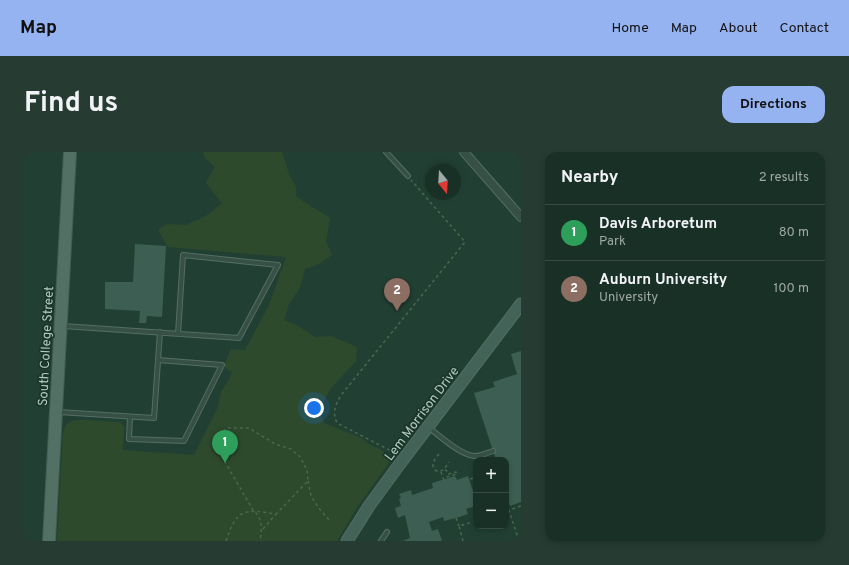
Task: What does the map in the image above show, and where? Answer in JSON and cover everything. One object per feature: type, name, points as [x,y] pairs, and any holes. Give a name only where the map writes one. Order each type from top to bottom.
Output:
[{"type":"main road","name":"South College Street","points":[[49,541],[70,152]]},
{"type":"street","points":[[464,152],[521,217]]},
{"type":"street","name":"Lem Morrison Drive","points":[[347,541],[369,506],[521,304]]},
{"type":"lane","points":[[386,152],[408,176]]},
{"type":"lane","points":[[60,326],[160,332],[178,334],[239,338],[278,265],[183,255],[178,334]]},
{"type":"lane","points":[[56,412],[154,418],[160,332]]},
{"type":"lane","points":[[130,417],[129,439],[184,441],[222,365],[158,360]]},
{"type":"lane","points":[[428,427],[451,445],[465,453],[474,456],[493,451]]},
{"type":"lane","points":[[381,541],[387,532]]},
{"type":"path","points":[[405,457],[337,424],[334,413],[335,406],[342,394],[465,242],[408,176]]},
{"type":"path","points":[[260,541],[262,529],[258,515],[253,510],[218,450],[217,443],[220,435],[226,428],[249,428],[275,444],[291,449],[300,457],[307,470],[311,496],[329,520]]},
{"type":"path","points":[[439,454],[432,466],[435,470],[441,472]]},
{"type":"path","points":[[441,472],[449,462]]},
{"type":"path","points":[[441,472],[443,479],[457,474],[456,472],[448,474],[444,469]]},
{"type":"path","points":[[262,529],[308,481]]},
{"type":"path","points":[[519,541],[509,510],[521,506]]},
{"type":"path","points":[[226,541],[232,524],[238,516],[253,510],[276,514]]},
{"type":"path","points":[[456,518],[464,541]]},
{"type":"path","points":[[459,526],[473,522]]},
{"type":"green space","points":[[203,152],[282,152],[289,174],[296,187],[296,196],[330,218],[326,241],[332,255],[319,264],[305,269],[300,288],[289,304],[284,320],[298,326],[315,337],[331,336],[357,347],[356,361],[331,388],[324,401],[321,413],[324,423],[363,439],[370,445],[384,452],[387,455],[388,464],[354,512],[337,541],[57,541],[63,433],[67,424],[76,420],[119,422],[124,426],[123,450],[194,455],[218,407],[221,392],[230,378],[232,371],[229,371],[224,366],[231,349],[245,350],[269,305],[286,257],[168,247],[158,230],[167,224],[186,225],[206,216],[222,203],[206,183],[215,167],[205,158]]},
{"type":"building","points":[[135,244],[166,246],[162,317],[147,316],[146,323],[139,323],[140,311],[105,309],[105,282],[133,282]]},
{"type":"building","points":[[521,351],[521,502],[510,506],[509,457],[495,457],[474,393],[495,387],[493,382],[517,374],[511,354]]},
{"type":"building","points":[[455,476],[457,480],[468,476],[473,490],[473,507],[466,509],[468,514],[444,521],[443,517],[429,522],[432,531],[438,529],[442,541],[403,541],[410,538],[405,515],[398,518],[395,508],[401,506],[399,499],[401,498],[399,494],[411,490],[412,495],[433,488],[432,483]]},
{"type":"place","name":"Auburn University","points":[[397,311]]},
{"type":"place","name":"Davis Arboretum","points":[[225,463]]}]
